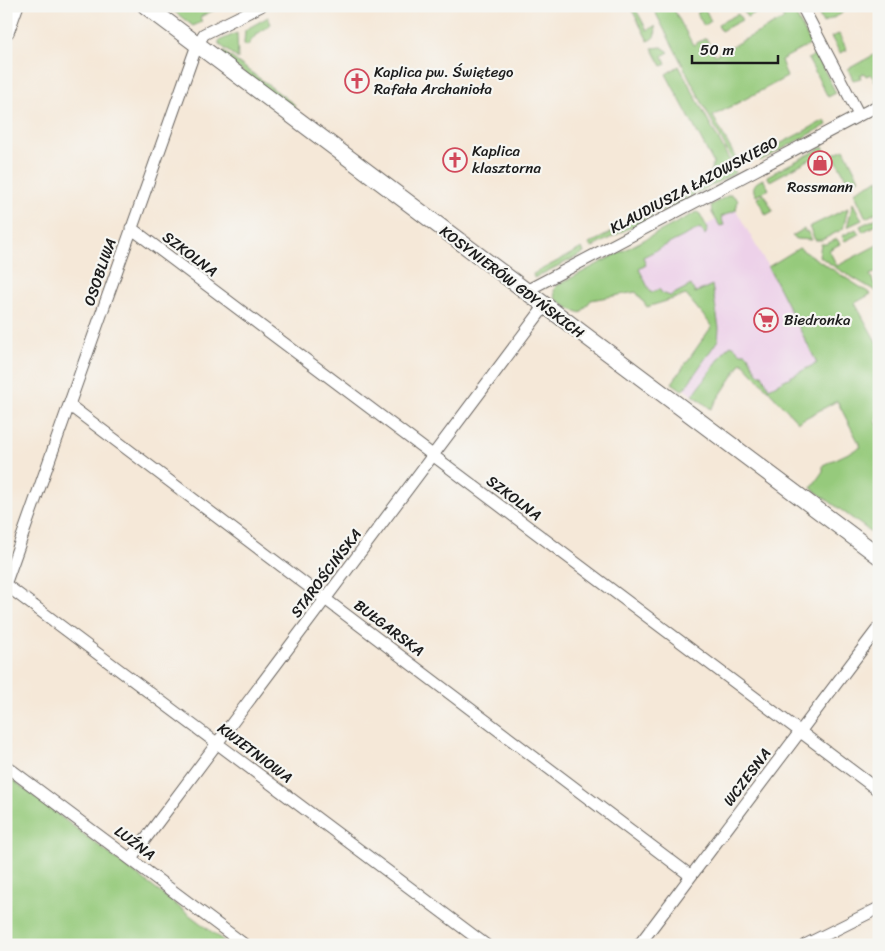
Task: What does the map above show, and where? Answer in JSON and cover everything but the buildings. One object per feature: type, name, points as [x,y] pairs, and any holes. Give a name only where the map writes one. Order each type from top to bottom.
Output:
[{"type":"street","points":[[6,31],[15,6]]},
{"type":"street","name":"KOSYNIERÓW GDYŃSKICH","points":[[146,6],[524,292],[879,556]]},
{"type":"street","name":"OSOBLIWA","points":[[6,583],[197,45],[204,34],[260,6]]},
{"type":"street","points":[[802,6],[859,115]]},
{"type":"street","name":"KLAUDIUSZA ŁAZOWSKIEGO","points":[[524,292],[879,105]]},
{"type":"street","name":"SZKOLNA","points":[[131,228],[879,791]]},
{"type":"street","name":"STAROŚCIŃSKA","points":[[131,858],[544,307]]},
{"type":"street","name":"BUŁGARSKA","points":[[69,405],[691,876]]},
{"type":"street","name":"KWIETNIOWA","points":[[6,583],[486,945]]},
{"type":"street","name":"WCZESNA","points":[[639,945],[879,627]]},
{"type":"street","name":"LUŹNA","points":[[6,766],[245,945]]},
{"type":"street","points":[[804,945],[879,908]]},
{"type":"shaded area","points":[[736,210],[768,267],[837,401],[798,422],[742,362],[711,409],[673,381],[712,326],[686,295],[647,307],[634,261]]},
{"type":"green space","points":[[167,6],[222,6],[200,17],[202,22],[193,26]]},
{"type":"green space","points":[[630,6],[634,6],[647,30],[655,26],[655,35],[650,40],[648,41]]},
{"type":"green space","points":[[652,6],[672,6],[693,45],[706,38],[715,55],[784,19],[777,6],[791,6],[811,44],[781,60],[787,77],[713,116],[738,162],[734,164]]},
{"type":"green space","points":[[752,6],[765,6],[765,8],[747,17],[743,11]]},
{"type":"green space","points":[[815,6],[848,6],[841,14],[823,23]]},
{"type":"green space","points":[[705,9],[711,21],[704,26],[697,13]]},
{"type":"green space","points":[[738,14],[742,20],[721,31],[718,24]]},
{"type":"green space","points":[[268,17],[271,24],[256,35],[247,46],[244,44],[245,30]]},
{"type":"green space","points":[[237,33],[238,59],[219,44],[219,41]]},
{"type":"green space","points":[[839,34],[847,50],[840,53],[831,37]]},
{"type":"green space","points":[[662,47],[669,52],[662,56],[666,64],[662,66],[652,48]]},
{"type":"green space","points":[[224,52],[295,105],[292,109],[222,56]]},
{"type":"green space","points":[[879,52],[879,87],[871,74],[866,76],[864,73],[860,75],[861,78],[853,80],[848,69]]},
{"type":"green space","points":[[816,54],[836,93],[828,97],[808,59]]},
{"type":"green space","points":[[679,66],[732,165],[709,177],[713,162],[666,74]]},
{"type":"green space","points":[[825,120],[827,125],[760,161],[757,156]]},
{"type":"green space","points":[[823,147],[825,151],[770,181],[767,176]]},
{"type":"green space","points":[[844,149],[859,179],[848,182],[833,154]]},
{"type":"green space","points":[[733,169],[735,173],[663,211],[658,208]]},
{"type":"green space","points":[[763,179],[769,189],[756,196],[754,186]]},
{"type":"green space","points":[[879,179],[879,211],[866,218],[854,192]]},
{"type":"green space","points":[[764,194],[773,211],[766,215],[757,198]]},
{"type":"green space","points":[[729,195],[738,200],[736,210],[721,217],[724,225],[720,226],[712,213],[711,205]]},
{"type":"green space","points":[[853,203],[862,220],[847,227]]},
{"type":"green space","points":[[848,208],[843,229],[822,240],[815,240],[809,227]]},
{"type":"green space","points":[[652,211],[654,215],[591,248],[589,244]]},
{"type":"green space","points":[[697,212],[708,229],[705,235],[700,228],[643,257],[646,265],[639,269],[651,293],[659,289],[662,293],[670,296],[691,285],[695,293],[712,285],[719,328],[718,340],[682,390],[672,383],[712,326],[686,295],[647,307],[636,292],[591,300],[581,313],[570,309],[555,298],[554,290],[556,286]]},
{"type":"green space","points":[[879,217],[879,223],[863,232],[860,226]]},
{"type":"green space","points":[[804,229],[812,240],[796,239],[792,236]]},
{"type":"green space","points":[[856,229],[859,234],[845,241],[842,236]]},
{"type":"green space","points":[[837,239],[840,244],[829,250],[837,266],[879,244],[879,271],[870,275],[879,293],[819,256],[821,244]]},
{"type":"green space","points":[[582,248],[584,253],[534,278],[533,274]]},
{"type":"green space","points":[[799,248],[871,294],[855,303],[879,347],[879,416],[876,421],[879,427],[879,538],[811,488],[823,471],[823,465],[861,447],[837,401],[798,422],[742,362],[711,409],[693,395],[731,345],[741,353],[748,355],[758,374],[762,374],[769,388],[817,363],[768,267]]},
{"type":"green space","points":[[6,775],[229,945],[6,945]]},
{"type":"place","name":"Kaplica pw. Świętego Rafała Archanioła","points":[[357,81]]},
{"type":"place","name":"Kaplica klasztorna","points":[[455,160]]},
{"type":"place","name":"Rossmann","points":[[820,163]]},
{"type":"place","name":"Biedronka","points":[[766,320]]}]
